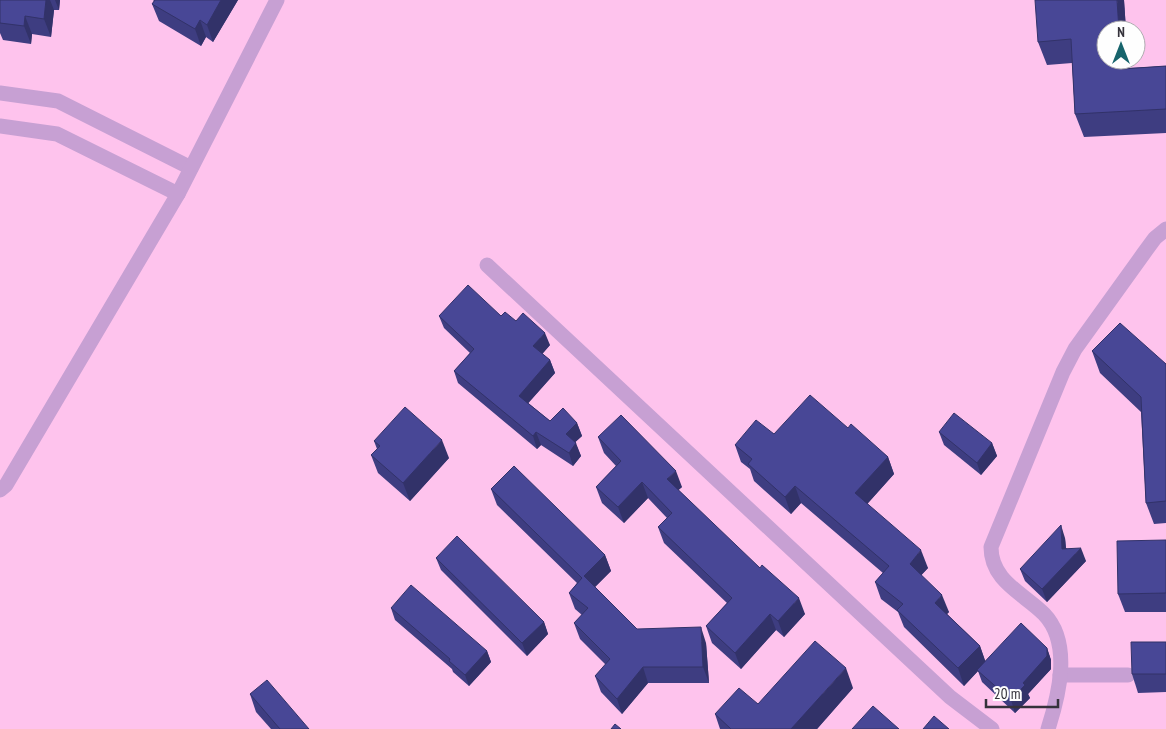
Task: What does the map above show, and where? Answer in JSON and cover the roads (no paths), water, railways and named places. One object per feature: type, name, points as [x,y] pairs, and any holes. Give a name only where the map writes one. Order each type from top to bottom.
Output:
[{"type":"street","points":[[0,490],[6,485],[178,194],[277,0]]},
{"type":"street","points":[[0,93],[58,101],[192,168]]},
{"type":"street","points":[[0,126],[57,134],[178,194]]},
{"type":"street","points":[[1048,729],[1053,714],[1060,675],[1057,635],[1045,615],[1013,589],[998,571],[991,558],[991,546],[1063,372],[1075,348],[1155,238],[1166,229]]},
{"type":"street","points":[[486,265],[950,697],[992,729]]},
{"type":"street","points":[[1060,675],[1128,675]]}]
